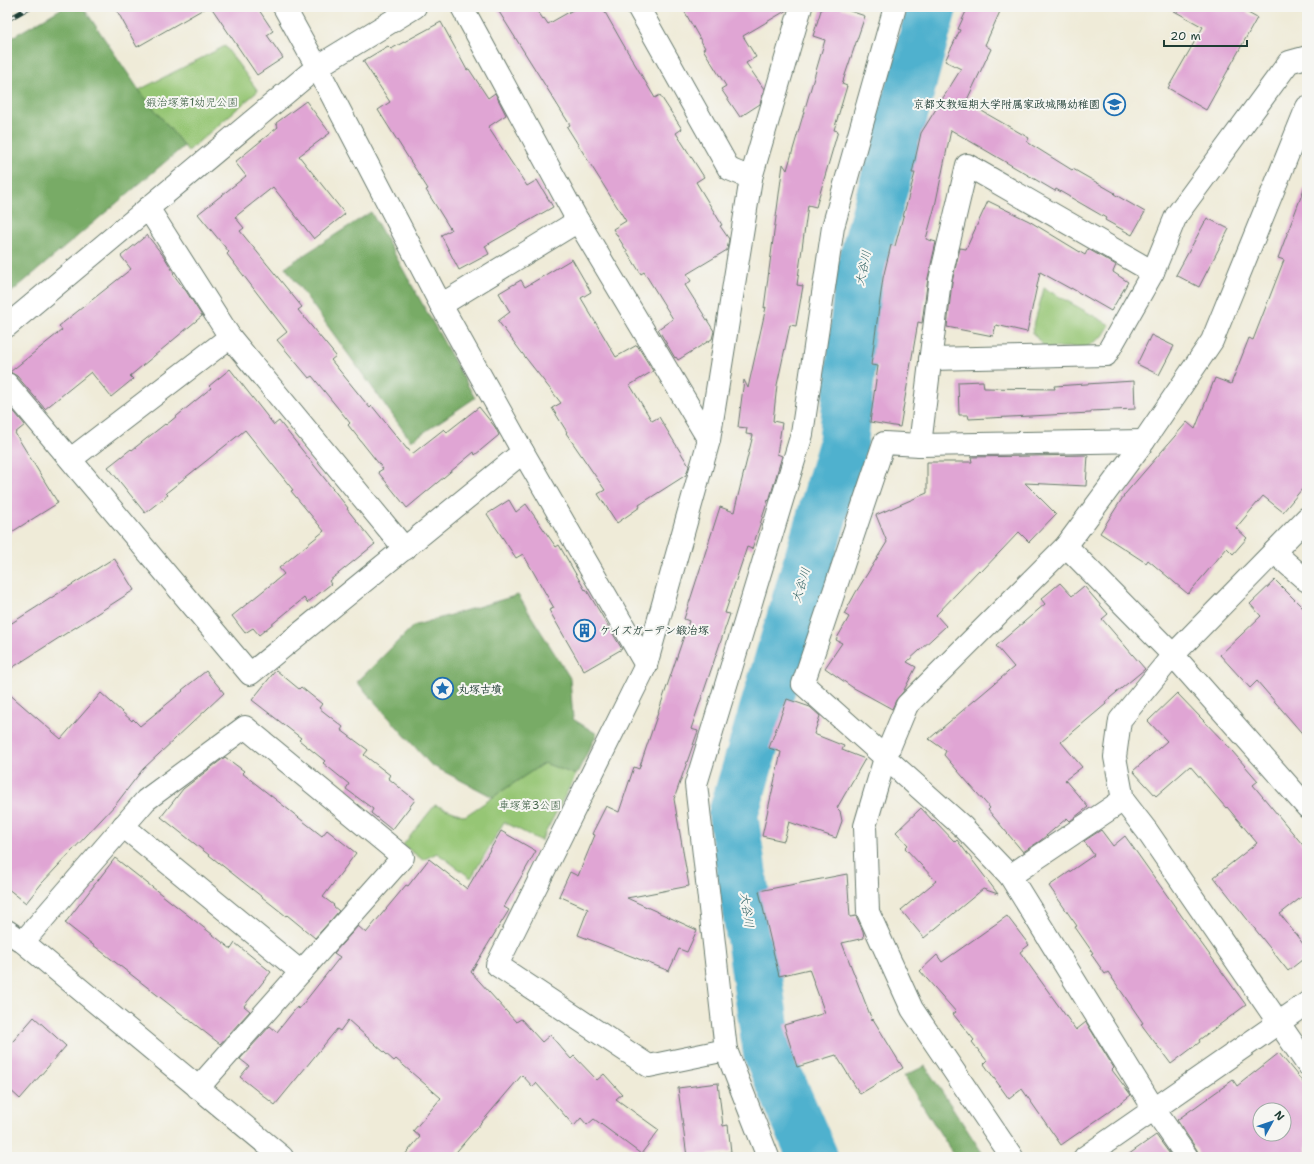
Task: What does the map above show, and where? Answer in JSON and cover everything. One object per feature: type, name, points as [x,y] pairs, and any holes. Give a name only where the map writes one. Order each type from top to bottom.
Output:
[{"type":"street","points":[[284,7],[318,67],[441,305],[523,452],[646,665]]},
{"type":"street","points":[[7,326],[318,67],[415,7]]},
{"type":"street","points":[[462,7],[578,222],[709,440]]},
{"type":"street","points":[[638,7],[729,169],[751,178]]},
{"type":"street","points":[[726,1050],[649,1066],[497,965],[646,665],[709,440],[751,178],[801,7]]},
{"type":"street","points":[[768,1157],[726,1050],[696,784],[802,434],[833,227],[896,7]]},
{"type":"street","points":[[930,359],[1106,355],[1153,272],[1176,216],[1289,62],[1307,57]]},
{"type":"street","points":[[1012,1157],[912,1009],[868,912],[865,826],[885,758],[907,705],[1066,546],[1144,441],[1212,341],[1307,107]]},
{"type":"street","points":[[920,445],[940,280],[967,165],[1153,272]]},
{"type":"street","points":[[148,208],[230,337],[404,549]]},
{"type":"street","points":[[441,305],[578,222]]},
{"type":"street","points":[[71,460],[230,337]]},
{"type":"street","points":[[7,384],[250,674],[523,452]]},
{"type":"street","points":[[1144,441],[920,445],[884,443],[803,684],[963,826],[1010,876],[1154,1109],[1187,1157]]},
{"type":"street","points":[[1307,518],[1173,655],[1120,720],[1115,757],[1123,800],[1147,831],[1307,1064]]},
{"type":"street","points":[[1066,546],[1173,655],[1307,807]]},
{"type":"street","points":[[1274,552],[1307,581]]},
{"type":"street","points":[[198,1088],[402,857],[245,726],[146,800],[123,826],[15,936],[198,1088],[282,1157]]},
{"type":"street","points":[[1010,876],[1123,800]]},
{"type":"street","points":[[123,826],[301,972]]},
{"type":"street","points":[[1085,1157],[1307,1003]]},
{"type":"green space","points":[[64,7],[83,7],[139,90],[184,146],[7,296],[7,40]]},
{"type":"green space","name":"鍜治塚第1幼児公園","points":[[225,46],[258,91],[188,151],[139,90]]},
{"type":"green space","points":[[371,212],[475,398],[411,441],[285,267]]},
{"type":"green space","points":[[1044,288],[1110,325],[1103,336],[1087,347],[1045,348],[1032,332]]},
{"type":"green space","points":[[518,595],[570,678],[573,719],[597,734],[576,775],[544,763],[493,797],[431,765],[357,682],[413,626]]},
{"type":"green space","name":"車塚第3公園","points":[[544,763],[576,775],[541,841],[504,822],[471,878],[437,853],[423,860],[403,845],[435,805],[465,816]]},
{"type":"green space","points":[[925,1066],[985,1157],[955,1157],[904,1076]]},
{"type":"building","points":[[115,7],[207,7],[137,47]]},
{"type":"building","points":[[211,7],[257,7],[273,31],[267,35],[283,58],[257,75]]},
{"type":"building","points":[[496,7],[535,7],[548,24],[578,7],[602,7],[655,98],[660,95],[682,129],[676,133],[704,177],[696,182],[722,225],[720,226],[729,239],[727,250],[687,274],[691,281],[685,285],[714,331],[712,339],[678,360],[676,357],[675,358],[658,329],[673,319],[644,272],[641,274],[613,229],[626,221],[567,127],[570,125]]},
{"type":"building","points":[[682,7],[788,7],[787,10],[743,36],[756,57],[746,63],[764,89],[760,104],[740,117],[721,89],[726,86],[703,49],[705,48]]},
{"type":"building","points":[[822,7],[838,7],[865,16],[842,84],[847,86],[834,130],[838,131],[816,207],[808,205],[797,285],[803,286],[796,326],[790,325],[777,385],[773,421],[782,423],[777,454],[782,456],[769,501],[768,500],[752,549],[747,547],[725,613],[730,614],[691,729],[698,731],[674,799],[689,886],[627,898],[697,930],[687,952],[679,949],[669,971],[578,935],[588,909],[559,896],[570,872],[578,876],[595,835],[592,834],[606,806],[619,812],[634,767],[639,769],[689,621],[684,619],[720,507],[734,512],[753,435],[746,434],[747,428],[738,427],[744,380],[748,388],[766,307],[764,308],[783,164],[787,170],[825,40],[813,36]]},
{"type":"building","points":[[968,7],[1002,7],[985,45],[991,49],[966,102],[1029,138],[1027,142],[1072,170],[1073,169],[1115,193],[1114,194],[1145,212],[1132,235],[1105,220],[1106,218],[1056,189],[1055,191],[951,130],[935,206],[926,239],[936,242],[928,278],[922,323],[918,322],[900,427],[870,422],[878,366],[871,365],[883,278],[891,245],[895,246],[915,173],[912,173],[921,133],[961,69],[945,61],[960,30],[958,29]]},
{"type":"building","points":[[1167,7],[1237,7],[1257,18],[1206,110],[1168,88],[1203,27]]},
{"type":"building","points":[[441,22],[467,70],[469,69],[488,98],[495,93],[506,115],[488,127],[527,186],[537,180],[553,207],[485,246],[489,254],[459,270],[441,235],[451,230],[426,190],[428,189],[378,110],[390,102],[363,61],[388,46],[391,49]]},
{"type":"building","points":[[306,101],[330,133],[299,156],[345,214],[314,239],[273,187],[235,217],[244,228],[240,231],[302,307],[298,310],[336,356],[331,360],[370,408],[372,406],[412,454],[444,429],[447,432],[479,407],[495,427],[499,435],[475,455],[474,452],[407,508],[378,472],[383,469],[348,425],[350,423],[312,376],[309,378],[277,340],[287,332],[227,254],[229,252],[198,214],[246,176],[235,162],[278,127],[276,123]]},
{"type":"building","points":[[1305,186],[1307,187],[1307,483],[1283,512],[1263,496],[1236,528],[1247,538],[1233,554],[1227,548],[1188,594],[1148,560],[1146,563],[1100,533],[1125,494],[1187,422],[1195,429],[1215,378],[1231,384],[1249,338],[1253,340],[1284,260],[1278,258]]},
{"type":"building","points":[[988,201],[1029,221],[1085,255],[1088,249],[1116,265],[1113,272],[1128,282],[1111,311],[1040,272],[1027,332],[996,325],[993,336],[947,327],[952,282],[960,248],[966,249]]},
{"type":"building","points":[[1207,218],[1229,229],[1199,287],[1176,275]]},
{"type":"building","points":[[147,235],[165,258],[174,273],[173,274],[202,316],[130,376],[133,379],[111,397],[91,372],[45,409],[17,376],[10,372],[62,330],[59,326],[131,269],[121,256]]},
{"type":"building","points":[[572,259],[591,292],[581,298],[616,357],[637,345],[653,371],[630,385],[652,421],[659,417],[689,466],[686,475],[639,505],[640,507],[617,523],[598,494],[605,490],[566,433],[567,432],[552,408],[561,403],[498,321],[510,312],[499,293],[521,280],[525,287]]},
{"type":"building","points":[[1151,335],[1174,346],[1159,375],[1137,364]]},
{"type":"building","points":[[230,369],[274,425],[279,421],[375,544],[329,581],[331,584],[307,603],[304,598],[259,635],[253,628],[245,633],[232,616],[284,574],[279,568],[324,531],[291,491],[293,490],[245,430],[166,493],[168,495],[145,513],[108,467],[165,424],[166,425],[211,388],[209,386]]},
{"type":"building","points":[[983,381],[984,388],[1055,389],[1054,386],[1134,381],[1135,409],[1091,411],[1091,413],[969,419],[968,415],[959,415],[958,382]]},
{"type":"building","points":[[7,403],[25,425],[15,433],[58,503],[7,535]]},
{"type":"building","points":[[1088,455],[1086,486],[1025,483],[1056,514],[1029,542],[1019,532],[981,572],[979,570],[936,615],[946,626],[907,662],[916,667],[892,709],[852,687],[825,668],[842,643],[836,640],[849,617],[844,614],[887,542],[876,515],[927,493],[927,462],[972,462],[971,457]]},
{"type":"building","points":[[509,500],[516,512],[526,504],[556,547],[559,545],[622,649],[584,671],[549,610],[554,608],[523,554],[516,558],[487,514]]},
{"type":"building","points":[[114,558],[134,590],[7,671],[7,626]]},
{"type":"building","points":[[1275,580],[1307,612],[1307,739],[1257,681],[1250,688],[1220,655],[1261,616],[1250,604]]},
{"type":"building","points":[[1060,583],[1072,596],[1084,586],[1108,614],[1102,619],[1145,669],[1105,702],[1106,704],[1061,742],[1082,767],[1065,780],[1088,807],[1070,821],[1067,818],[1040,841],[1023,852],[988,810],[990,808],[944,755],[946,751],[929,739],[1014,667],[996,646],[1045,604],[1041,599]]},
{"type":"building","points":[[276,670],[299,689],[301,687],[322,704],[319,708],[343,727],[341,730],[368,750],[364,755],[390,775],[388,778],[415,800],[392,830],[371,813],[373,809],[346,789],[349,784],[323,763],[325,761],[299,740],[301,738],[252,700]]},
{"type":"building","points":[[206,671],[224,693],[143,769],[116,804],[42,883],[26,903],[7,888],[7,692],[61,739],[101,693],[132,721],[133,719],[140,726]]},
{"type":"building","points":[[1177,693],[1226,744],[1258,781],[1253,785],[1307,850],[1307,893],[1280,914],[1307,949],[1307,956],[1288,971],[1214,877],[1257,843],[1190,766],[1156,796],[1133,771],[1167,741],[1148,721]]},
{"type":"building","points":[[787,699],[810,707],[820,716],[814,734],[844,746],[842,750],[865,759],[837,808],[840,811],[842,821],[836,838],[789,822],[784,841],[762,836],[781,752],[769,748]]},
{"type":"building","points":[[225,757],[244,771],[242,773],[322,836],[327,830],[356,853],[323,897],[334,905],[333,906],[339,911],[315,938],[161,817],[183,789]]},
{"type":"building","points":[[921,808],[955,842],[957,840],[998,894],[983,889],[924,938],[901,910],[936,881],[905,848],[908,845],[896,832]]},
{"type":"building","points":[[1101,830],[1113,846],[1125,836],[1246,1005],[1199,1040],[1200,1042],[1171,1064],[1141,1024],[1143,1023],[1108,972],[1105,974],[1091,954],[1093,953],[1075,927],[1077,926],[1049,886],[1094,855],[1084,841]]},
{"type":"building","points":[[501,831],[536,851],[504,907],[509,910],[471,972],[516,1022],[521,1019],[542,1042],[550,1035],[571,1059],[574,1056],[597,1080],[604,1074],[622,1094],[616,1099],[659,1130],[641,1154],[594,1119],[587,1125],[581,1118],[574,1126],[536,1083],[533,1087],[522,1075],[452,1157],[403,1157],[420,1137],[413,1131],[441,1098],[396,1059],[394,1061],[348,1020],[340,1031],[337,1029],[275,1105],[240,1077],[249,1066],[240,1059],[270,1026],[277,1032],[297,1007],[299,1009],[340,957],[334,953],[358,926],[366,933],[406,885],[408,886],[429,859],[467,889]]},
{"type":"building","points":[[115,858],[231,949],[235,943],[271,972],[244,1006],[250,1011],[220,1044],[65,923]]},
{"type":"building","points":[[847,874],[850,917],[856,916],[863,931],[864,938],[842,943],[872,1020],[873,1019],[903,1068],[860,1094],[836,1055],[797,1067],[784,1025],[825,1013],[809,969],[779,976],[759,891]]},
{"type":"building","points":[[1007,916],[1029,945],[1020,952],[1076,1030],[1086,1022],[1114,1068],[1112,1070],[1131,1095],[1061,1145],[1022,1089],[1009,1099],[984,1064],[987,1061],[972,1042],[974,1040],[953,1014],[956,1012],[920,971],[937,955],[942,962]]},
{"type":"building","points":[[34,1017],[66,1046],[20,1099],[7,1087],[7,1048]]},
{"type":"building","points":[[1279,1053],[1307,1087],[1307,1157],[1199,1157],[1197,1150],[1177,1120],[1233,1080],[1237,1086]]},
{"type":"building","points":[[718,1083],[723,1126],[728,1125],[731,1152],[687,1157],[678,1088]]},
{"type":"building","points":[[1156,1135],[1172,1157],[1125,1157]]},
{"type":"waterway","name":"大谷川","points":[[813,1157],[768,1053],[733,815],[843,445],[860,274],[932,7]]},
{"type":"railway","points":[[7,20],[30,7]]},
{"type":"place","name":"京都文教短期大学附属家政城陽幼稚園","points":[[1115,104]]},
{"type":"place","name":"ケイズガーデン鍛冶塚","points":[[585,630]]},
{"type":"place","name":"丸塚古墳","points":[[442,689]]}]
